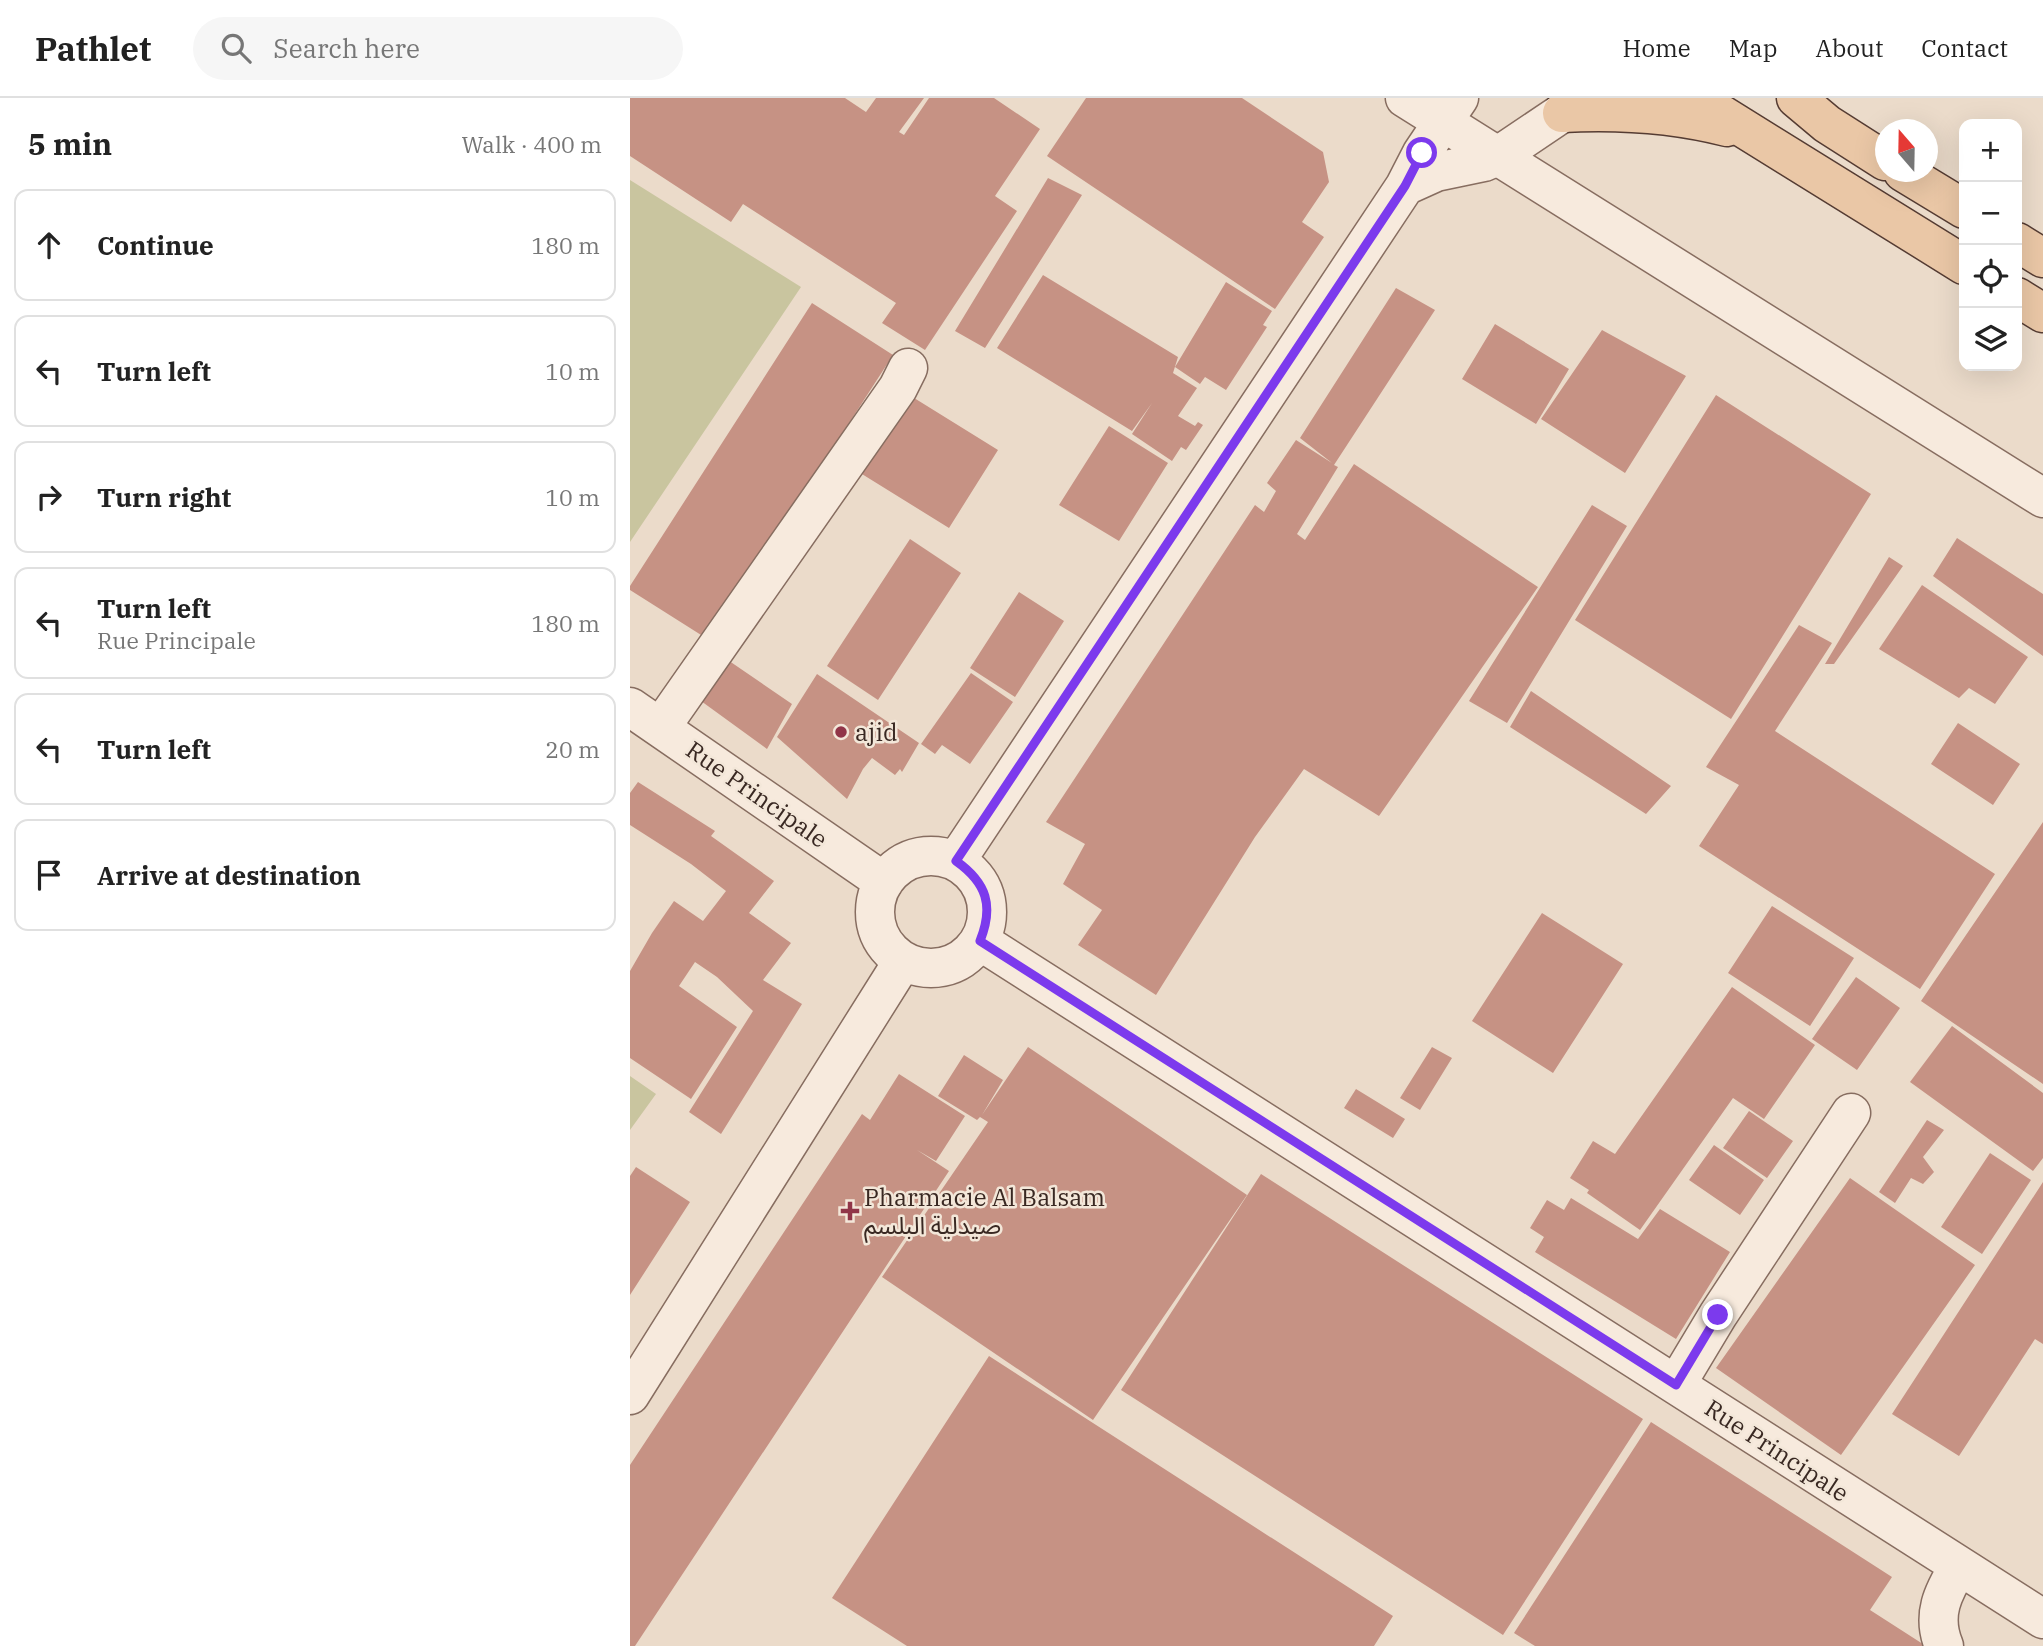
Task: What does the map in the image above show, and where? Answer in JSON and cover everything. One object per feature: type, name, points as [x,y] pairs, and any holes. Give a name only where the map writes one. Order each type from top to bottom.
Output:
[{"type":"main road","points":[[1695,98],[1959,262]]},
{"type":"main road","points":[[1796,98],[1827,124],[1875,155]]},
{"type":"main road","points":[[1578,106],[1600,111],[1676,116],[1750,133]]},
{"type":"main road","points":[[1919,182],[1959,206]]},
{"type":"main road","points":[[2022,245],[2043,258]]},
{"type":"main road","points":[[2022,300],[2043,313]]},
{"type":"street","points":[[1405,98],[1450,110],[1498,156],[2043,498]]},
{"type":"street","points":[[1405,186],[1436,172],[1484,162],[1498,156],[1578,106]]},
{"type":"street","points":[[956,861],[1405,186],[1450,110]]},
{"type":"street","points":[[645,717],[898,388],[908,368]]},
{"type":"street","name":"Rue Principale","points":[[645,717],[884,882]]},
{"type":"street","points":[[943,857],[956,861],[977,879],[988,905],[987,924],[980,941],[972,951],[952,965],[926,968],[903,961],[886,946],[876,925],[875,911],[884,882],[904,863],[916,858],[943,857]]},
{"type":"street","name":"Rue Principale","points":[[980,941],[2043,1619]]},
{"type":"street","points":[[630,1395],[903,961]]},
{"type":"street","points":[[1676,1385],[1718,1315],[1851,1112]]},
{"type":"street","points":[[1944,1646],[1937,1617],[1940,1602],[1959,1566]]},
{"type":"shaded area","points":[[630,180],[801,287],[630,542]]},
{"type":"shaded area","points":[[630,1076],[656,1094],[630,1130]]},
{"type":"building","points":[[630,98],[845,98],[866,112],[876,98],[924,98],[899,132],[904,135],[929,98],[994,98],[1040,129],[995,196],[1017,211],[925,350],[882,323],[896,303],[743,204],[731,222],[630,156]]},
{"type":"building","points":[[1086,98],[1242,98],[1323,152],[1329,182],[1302,222],[1324,237],[1275,309],[1047,156]]},
{"type":"building","points":[[1048,178],[1082,195],[985,348],[955,331]]},
{"type":"building","points":[[1043,275],[1178,357],[1173,373],[1197,388],[1178,416],[1195,426],[1198,422],[1203,425],[1186,450],[1181,447],[1172,461],[1132,434],[1152,403],[1132,431],[997,348]]},
{"type":"building","points":[[1226,282],[1272,311],[1263,325],[1267,327],[1226,390],[1205,377],[1200,384],[1175,367]]},
{"type":"building","points":[[1396,288],[1435,310],[1334,465],[1338,467],[1297,534],[1305,540],[1354,464],[1538,587],[1379,816],[1304,769],[1255,837],[1156,995],[1078,945],[1102,910],[1063,884],[1085,844],[1046,822],[1255,505],[1264,512],[1276,491],[1267,483],[1296,440],[1332,463],[1300,438]]},
{"type":"building","points":[[812,303],[893,355],[709,640],[630,590],[630,586]]},
{"type":"building","points":[[1495,324],[1569,369],[1536,424],[1462,379]]},
{"type":"building","points":[[1602,330],[1686,376],[1625,473],[1541,419]]},
{"type":"building","points":[[898,388],[998,450],[949,528],[849,466]]},
{"type":"building","points":[[1716,395],[1871,494],[1731,719],[1575,620]]},
{"type":"building","points":[[1109,426],[1168,463],[1119,541],[1059,505]]},
{"type":"building","points":[[1592,505],[1627,526],[1507,723],[1469,701]]},
{"type":"building","points":[[1957,538],[2043,594],[2043,656],[1933,576]]},
{"type":"building","points":[[910,539],[961,573],[878,700],[827,666]]},
{"type":"building","points":[[1889,557],[1903,566],[1834,664],[1825,664]]},
{"type":"building","points":[[1922,585],[2028,657],[1995,704],[1969,688],[1959,698],[1879,649]]},
{"type":"building","points":[[1019,592],[1064,621],[1015,697],[970,668]]},
{"type":"building","points":[[1799,625],[1832,643],[1775,731],[1995,874],[1920,989],[1699,846],[1739,785],[1706,767]]},
{"type":"building","points":[[719,654],[792,704],[767,749],[690,693]]},
{"type":"building","points":[[971,673],[1013,702],[970,764],[942,745],[935,754],[921,744]]},
{"type":"building","name":"ajid","points":[[817,674],[919,743],[902,772],[900,769],[895,775],[872,758],[847,799],[777,737]]},
{"type":"building","points":[[1531,691],[1671,786],[1646,814],[1510,727]]},
{"type":"building","points":[[1958,723],[2020,764],[1993,805],[1931,764]]},
{"type":"building","points":[[638,782],[715,831],[711,836],[774,881],[749,913],[791,943],[763,980],[802,1004],[721,1134],[689,1112],[753,1011],[717,977],[695,962],[679,986],[737,1027],[691,1099],[630,1058],[630,971],[674,901],[703,921],[726,891],[691,864],[630,825],[630,793]]},
{"type":"building","points":[[2043,822],[2043,1084],[1921,1001]]},
{"type":"building","points":[[1772,906],[1854,958],[1810,1026],[1728,973]]},
{"type":"building","points":[[1542,913],[1623,964],[1553,1073],[1472,1021]]},
{"type":"building","points":[[1856,977],[1900,1008],[1857,1070],[1812,1039]]},
{"type":"building","points":[[1732,987],[1815,1045],[1764,1119],[1733,1098],[1640,1230],[1570,1178],[1593,1141],[1615,1154]]},
{"type":"building","points":[[1952,1026],[2043,1093],[2043,1158],[2033,1171],[1910,1082]]},
{"type":"building","points":[[1028,1047],[1247,1195],[1093,1420],[882,1277],[988,1122],[980,1117],[977,1120],[938,1096],[964,1055],[1003,1080],[982,1115]]},
{"type":"building","points":[[1432,1047],[1452,1058],[1420,1110],[1400,1098]]},
{"type":"building","points":[[899,1074],[965,1116],[936,1161],[917,1150],[949,1171],[635,1646],[630,1646],[630,1465],[862,1114],[870,1120]]},
{"type":"building","points":[[1356,1089],[1405,1119],[1393,1138],[1344,1108]]},
{"type":"building","points":[[1749,1111],[1793,1141],[1767,1178],[1723,1148]]},
{"type":"building","points":[[1927,1120],[1944,1130],[1923,1157],[1934,1172],[1923,1184],[1911,1178],[1895,1203],[1879,1192]]},
{"type":"building","points":[[1714,1145],[1764,1180],[1740,1215],[1689,1180]]},
{"type":"building","points":[[1990,1153],[2031,1180],[1982,1254],[1941,1227]]},
{"type":"building","points":[[636,1167],[690,1202],[630,1295],[630,1176]]},
{"type":"building","points":[[1261,1174],[1643,1419],[1503,1635],[1121,1390]]},
{"type":"building","points":[[1850,1178],[1975,1265],[1841,1455],[1716,1368]]},
{"type":"building","points":[[2043,1182],[2043,1344],[2035,1339],[1959,1456],[1892,1414]]},
{"type":"building","points":[[1571,1198],[1638,1239],[1660,1209],[1730,1252],[1676,1339],[1535,1252],[1544,1237],[1530,1228],[1547,1200],[1564,1210]]},
{"type":"building","points":[[989,1356],[1393,1616],[1374,1646],[907,1646],[832,1598]]},
{"type":"building","points":[[1651,1422],[1892,1577],[1870,1610],[1926,1646],[1535,1646],[1514,1633]]},
{"type":"place","name":"ajid","points":[[841,732]]},
{"type":"place","name":"Pharmacie Al Balsam صيدلية البلسم","points":[[850,1211]]},
{"type":"route","points":[[1422,153],[1405,186],[956,861],[971,872],[982,887],[988,905],[987,924],[980,941],[1676,1385],[1718,1315]]}]
